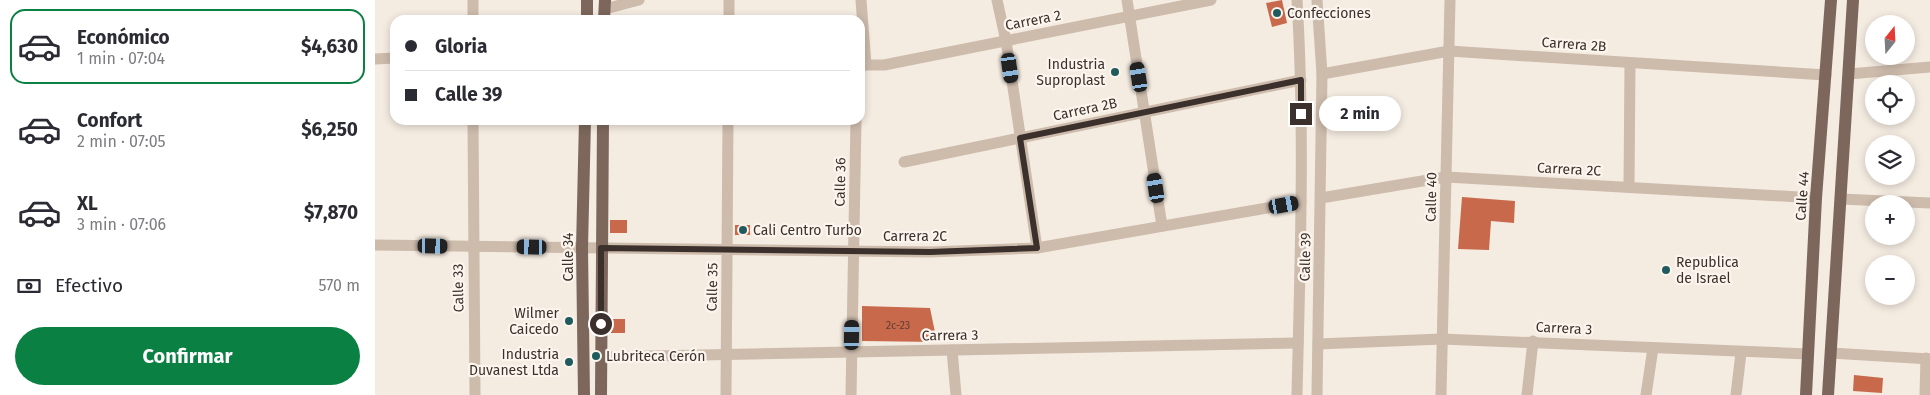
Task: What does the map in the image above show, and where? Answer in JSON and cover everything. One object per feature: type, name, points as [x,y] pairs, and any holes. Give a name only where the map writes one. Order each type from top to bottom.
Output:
[{"type":"main road","points":[[587,0],[587,15]]},
{"type":"main road","name":"Calle 44","points":[[1807,395],[1816,198],[1831,0]]},
{"type":"main road","points":[[1828,395],[1853,0]]},
{"type":"main road","name":"Calle 34","points":[[584,395],[582,248],[585,125]]},
{"type":"main road","points":[[601,395],[603,125]]},
{"type":"main road","points":[[1822,127],[1845,129]]},
{"type":"street","points":[[473,0],[473,15]]},
{"type":"street","points":[[605,10],[639,0]]},
{"type":"street","points":[[729,0],[729,15]]},
{"type":"street","points":[[861,0],[861,15]]},
{"type":"street","points":[[997,0],[1006,41],[1037,248]]},
{"type":"street","points":[[1127,0],[1162,226]]},
{"type":"street","name":"Carrera 2","points":[[865,65],[884,65],[1211,0]]},
{"type":"street","name":"Calle 39","points":[[1297,0],[1301,80],[1301,202],[1297,395]]},
{"type":"street","name":"Calle 39","points":[[1317,0],[1322,74],[1317,395]]},
{"type":"street","name":"Calle 40","points":[[1441,395],[1450,0]]},
{"type":"street","name":"Carrera 2B","points":[[1322,74],[1449,51],[1825,75]]},
{"type":"street","points":[[375,59],[390,58]]},
{"type":"street","points":[[1629,187],[1630,63]]},
{"type":"street","points":[[1849,74],[1930,67]]},
{"type":"street","name":"Carrera 2B","points":[[905,162],[1301,80]]},
{"type":"street","name":"Calle 33","points":[[473,125],[475,395]]},
{"type":"street","name":"Calle 35","points":[[726,395],[728,125]]},
{"type":"street","name":"Calle 36","points":[[851,395],[856,125]]},
{"type":"street","name":"Carrera 2C","points":[[1321,198],[1446,177],[1816,198]]},
{"type":"street","points":[[1841,199],[1930,203]]},
{"type":"street","name":"Carrera 2C","points":[[375,245],[930,252],[1037,248],[1301,202]]},
{"type":"street","name":"Carrera 3","points":[[1318,344],[1442,339],[1808,354]]},
{"type":"street","points":[[1527,395],[1533,342]]},
{"type":"street","name":"Carrera 3","points":[[601,357],[1298,343]]},
{"type":"street","points":[[1646,395],[1653,348]]},
{"type":"street","points":[[952,350],[956,395]]},
{"type":"street","points":[[1736,395],[1741,352]]},
{"type":"street","points":[[1831,353],[1928,359],[1925,395]]},
{"type":"building","name":"Confecciones","points":[[1282,0],[1287,23],[1272,27],[1266,3]]},
{"type":"building","points":[[1462,197],[1515,201],[1514,223],[1491,221],[1489,250],[1458,249]]},
{"type":"building","points":[[610,220],[627,220],[627,233],[610,233]]},
{"type":"building","name":"Cali Centro Turbo","points":[[735,225],[750,225],[750,235],[735,235]]},
{"type":"building","points":[[862,306],[930,308],[937,342],[862,341]]},
{"type":"building","points":[[611,319],[625,319],[625,333],[611,333]]},
{"type":"building","points":[[1854,375],[1883,378],[1882,393],[1853,391]]},
{"type":"place","name":"Confecciones","points":[[1277,13]]},
{"type":"place","name":"Industria Suproplast","points":[[1115,72]]},
{"type":"place","name":"Cali Centro Turbo","points":[[743,230]]},
{"type":"place","name":"Republica de Israel","points":[[1666,270]]},
{"type":"place","name":"Wilmer Caicedo","points":[[569,321]]},
{"type":"place","name":"Lubriteca Cerón","points":[[596,356]]},
{"type":"place","name":"Industria Duvanest Ltda","points":[[569,362]]},
{"type":"route","points":[[601,324],[601,248],[930,252],[1037,248],[1020,138],[1301,80],[1301,114]]}]
